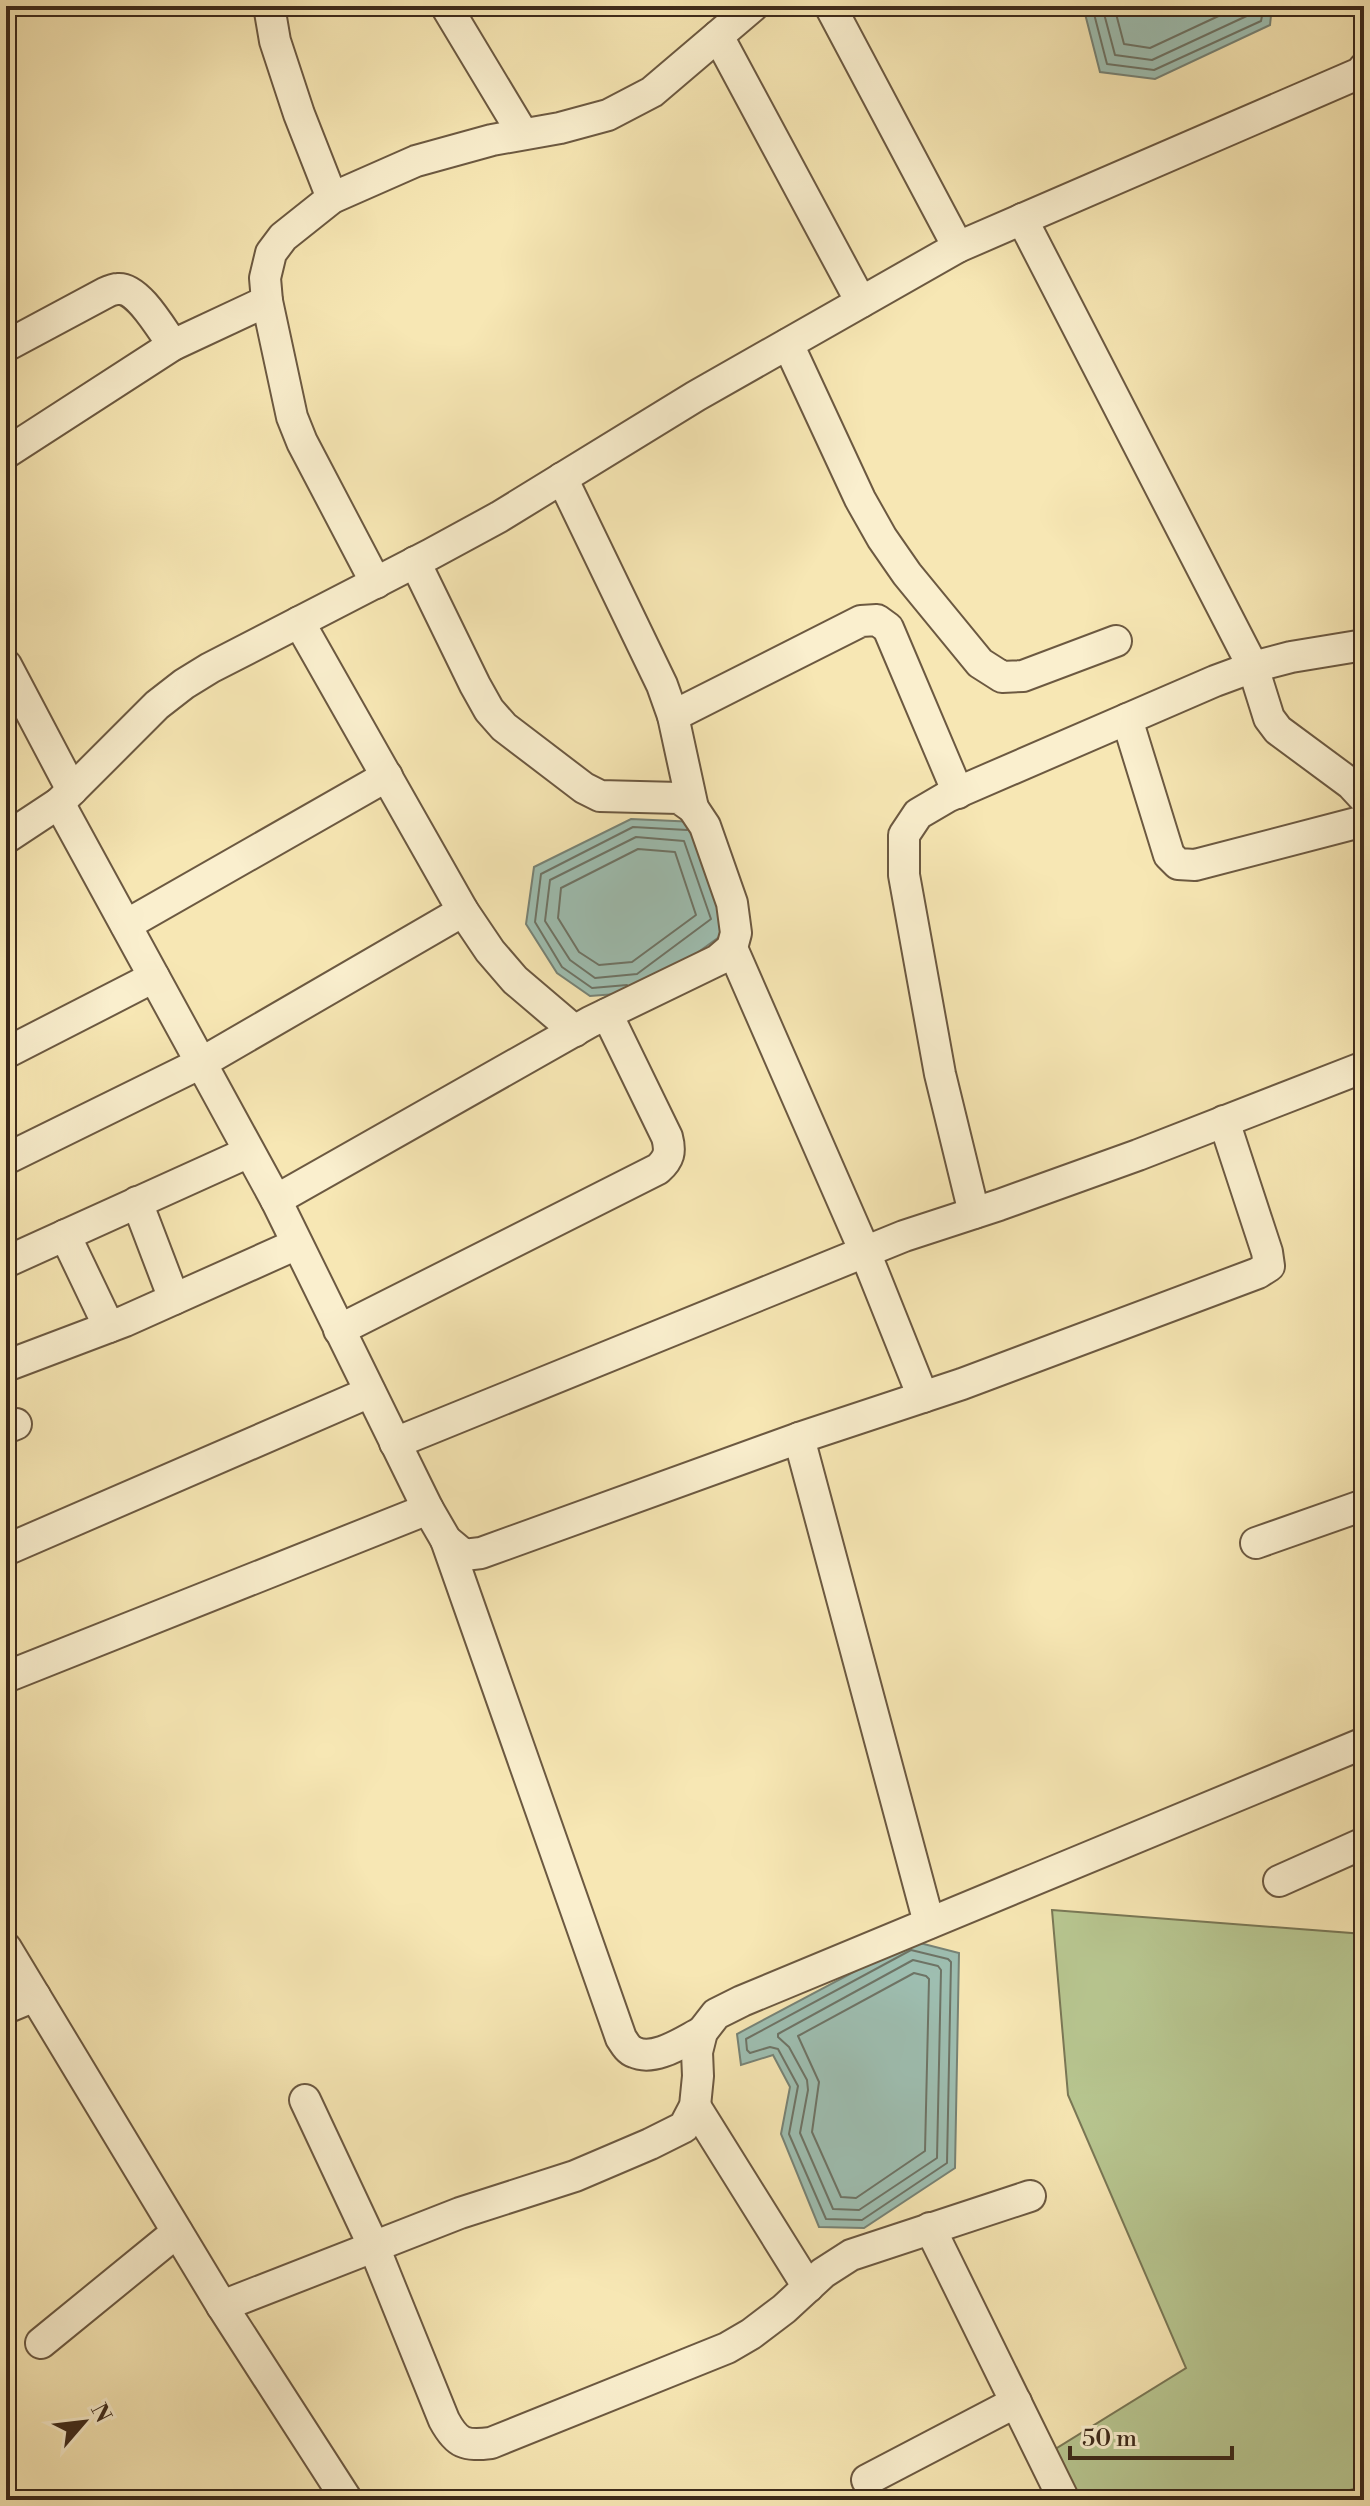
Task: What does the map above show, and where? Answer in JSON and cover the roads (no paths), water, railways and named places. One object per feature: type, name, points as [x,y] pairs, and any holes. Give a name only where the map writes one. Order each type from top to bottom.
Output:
[{"type":"street","points":[[269,6],[275,41],[294,99],[332,198]]},
{"type":"street","points":[[446,6],[523,134]]},
{"type":"street","points":[[376,583],[292,417],[267,301],[265,278],[271,253],[283,237],[332,198],[416,161],[492,140],[608,115],[652,92],[753,6]]},
{"type":"street","points":[[830,6],[958,247]]},
{"type":"street","points":[[718,36],[861,302]]},
{"type":"street","points":[[6,838],[65,796],[157,705],[184,684],[499,517],[788,344],[958,247],[1360,73],[1364,68]]},
{"type":"street","points":[[1022,219],[1253,667],[1269,718],[1278,730],[1351,784],[1364,798]]},
{"type":"street","points":[[6,346],[120,288],[131,292],[142,303],[173,345]]},
{"type":"street","points":[[6,453],[173,345],[267,301]]},
{"type":"street","points":[[788,344],[860,499],[882,538],[907,574],[980,663],[1002,677],[1023,676],[1116,641]]},
{"type":"street","points":[[562,478],[643,645],[673,716],[693,808]]},
{"type":"street","points":[[276,1200],[575,1031],[718,960],[732,948],[736,933],[732,903],[705,826],[693,808],[679,798],[600,796],[584,788],[504,727],[489,710],[475,685],[415,562]]},
{"type":"street","points":[[673,716],[861,621],[877,620],[888,628],[958,793]]},
{"type":"street","points":[[299,622],[463,911],[490,951],[515,980],[575,1031]]},
{"type":"street","points":[[974,1213],[940,1074],[904,875],[904,835],[918,814],[958,793],[1253,667],[1291,657],[1364,645]]},
{"type":"street","points":[[6,665],[126,925],[276,1200],[446,1540],[621,2038],[631,2052],[641,2054],[660,2052],[702,2032]]},
{"type":"street","points":[[1127,719],[1169,855],[1178,864],[1195,865],[1364,821]]},
{"type":"street","points":[[126,925],[387,776]]},
{"type":"street","points":[[6,1159],[201,1063],[463,911]]},
{"type":"street","points":[[732,948],[865,1252],[923,1397]]},
{"type":"street","points":[[6,1053],[154,977]]},
{"type":"street","points":[[339,1330],[658,1169],[667,1161],[671,1150],[667,1137],[607,1014]]},
{"type":"street","points":[[395,1443],[904,1236],[1138,1155],[1364,1067]]},
{"type":"street","points":[[446,1540],[464,1555],[481,1553],[799,1438],[923,1397],[1258,1273],[1269,1266],[1267,1252],[1224,1121]]},
{"type":"street","points":[[6,1262],[249,1152]]},
{"type":"street","points":[[137,1202],[174,1299]]},
{"type":"street","points":[[65,1235],[109,1327]]},
{"type":"street","points":[[6,1366],[109,1327],[297,1244]]},
{"type":"street","points":[[6,1550],[370,1392]]},
{"type":"street","points":[[799,1438],[929,1923]]},
{"type":"street","points":[[1256,1543],[1364,1505]]},
{"type":"street","points":[[6,1677],[428,1509]]},
{"type":"street","points":[[222,2306],[460,2213],[575,2176],[650,2144],[684,2127],[695,2106],[697,2052],[702,2032],[716,2014],[1364,1743]]},
{"type":"street","points":[[1279,1881],[1364,1843]]},
{"type":"street","points":[[6,1948],[222,2306],[347,2500]]},
{"type":"street","points":[[6,2008],[35,1996]]},
{"type":"street","points":[[305,2100],[374,2247],[444,2420],[452,2436],[469,2445],[491,2443],[727,2348],[751,2334],[823,2273],[851,2255],[1030,2196]]},
{"type":"street","points":[[695,2106],[808,2287]]},
{"type":"street","points":[[930,2228],[1016,2402],[1052,2496]]},
{"type":"street","points":[[41,2343],[177,2232]]},
{"type":"street","points":[[867,2480],[1016,2402]]},
{"type":"water","points":[[1083,6],[1272,6],[1270,25],[1155,79],[1100,72]]},
{"type":"water","points":[[631,819],[696,822],[733,927],[643,992],[590,996],[557,973],[526,924],[534,867]]},
{"type":"water","points":[[912,1941],[959,1953],[955,2168],[864,2228],[819,2227],[781,2134],[790,2087],[773,2055],[741,2065],[737,2034]]}]
